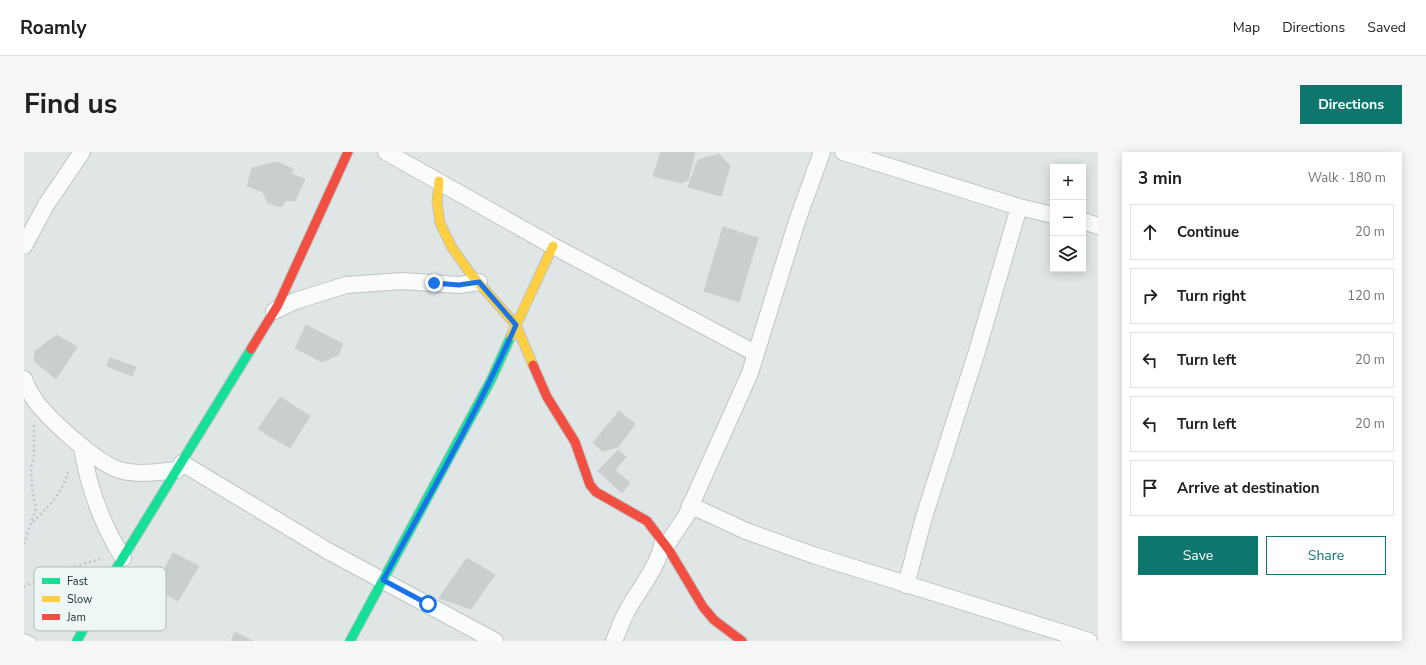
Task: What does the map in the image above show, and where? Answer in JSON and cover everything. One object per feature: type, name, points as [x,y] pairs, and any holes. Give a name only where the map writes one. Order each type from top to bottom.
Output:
[{"type":"street","points":[[26,236],[82,152]]},
{"type":"street","points":[[114,567],[121,554],[180,466],[274,311],[348,152]]},
{"type":"street","points":[[386,152],[553,246],[755,353]]},
{"type":"street","points":[[614,641],[626,613],[655,568],[664,544],[686,516],[738,402],[750,373],[797,221],[822,152]]},
{"type":"street","points":[[843,152],[1019,207],[1050,214]]},
{"type":"street","points":[[439,181],[437,202],[440,223],[451,246],[479,282],[516,325],[548,397],[576,442],[590,485],[596,492],[647,521],[664,544],[703,607],[714,620],[742,641]]},
{"type":"street","points":[[906,585],[924,517],[978,348],[1019,207]]},
{"type":"street","points":[[1086,223],[1098,226]]},
{"type":"street","points":[[350,641],[492,380],[553,246]]},
{"type":"street","points":[[274,311],[295,301],[346,285],[403,282],[459,285],[479,282]]},
{"type":"street","points":[[24,379],[40,407],[82,449],[112,468],[138,473],[180,466],[293,531],[495,641]]},
{"type":"street","points":[[82,449],[88,482],[121,554]]},
{"type":"street","points":[[690,505],[746,530],[813,555],[1089,641]]},
{"type":"street","points":[[77,641],[82,631]]},
{"type":"lane","points":[[24,638],[31,641]]},
{"type":"path","points":[[24,544],[33,522],[36,508],[32,488],[31,470],[34,453],[33,397]]},
{"type":"path","points":[[33,522],[56,498],[65,482],[72,458],[82,449]]},
{"type":"path","points":[[73,567],[121,554]]},
{"type":"path","points":[[24,587],[34,582]]},
{"type":"building","points":[[661,152],[695,152],[688,180],[681,183],[653,176]]},
{"type":"building","points":[[719,154],[730,166],[721,196],[688,187],[698,160]]},
{"type":"building","points":[[277,162],[293,169],[291,174],[305,179],[295,201],[286,200],[281,207],[268,203],[263,192],[247,186],[252,168]]},
{"type":"building","points":[[723,227],[758,238],[739,302],[704,291]]},
{"type":"building","points":[[306,325],[343,344],[338,355],[322,362],[295,348]]},
{"type":"building","points":[[57,335],[77,347],[56,379],[34,361],[35,351]]},
{"type":"building","points":[[110,358],[136,367],[132,376],[107,366]]},
{"type":"building","points":[[280,397],[310,416],[290,448],[258,429]]},
{"type":"building","points":[[619,411],[635,424],[618,447],[603,451],[593,443]]},
{"type":"building","points":[[618,450],[626,457],[615,470],[630,483],[622,493],[598,471]]},
{"type":"building","points":[[173,553],[199,566],[178,601],[166,594],[165,567]]},
{"type":"building","points":[[467,558],[495,575],[471,609],[439,598]]},
{"type":"building","points":[[235,632],[253,641],[231,641]]},
{"type":"traffic: fast","points":[[350,641],[491,380],[511,336]]},
{"type":"traffic: fast","points":[[117,567],[251,349]]},
{"type":"traffic: fast","points":[[77,641],[82,631]]},
{"type":"traffic: slow","points":[[439,181],[437,202],[440,223],[451,246],[470,273],[516,325],[533,365]]},
{"type":"traffic: slow","points":[[511,336],[553,246]]},
{"type":"traffic: jam","points":[[251,349],[278,305],[348,152]]},
{"type":"traffic: jam","points":[[533,365],[547,397],[575,442],[590,485],[596,492],[647,521],[669,550],[703,607],[714,620],[742,641]]},
{"type":"route","points":[[428,604],[383,580],[492,380],[516,325],[479,282],[459,285],[434,283]]}]
